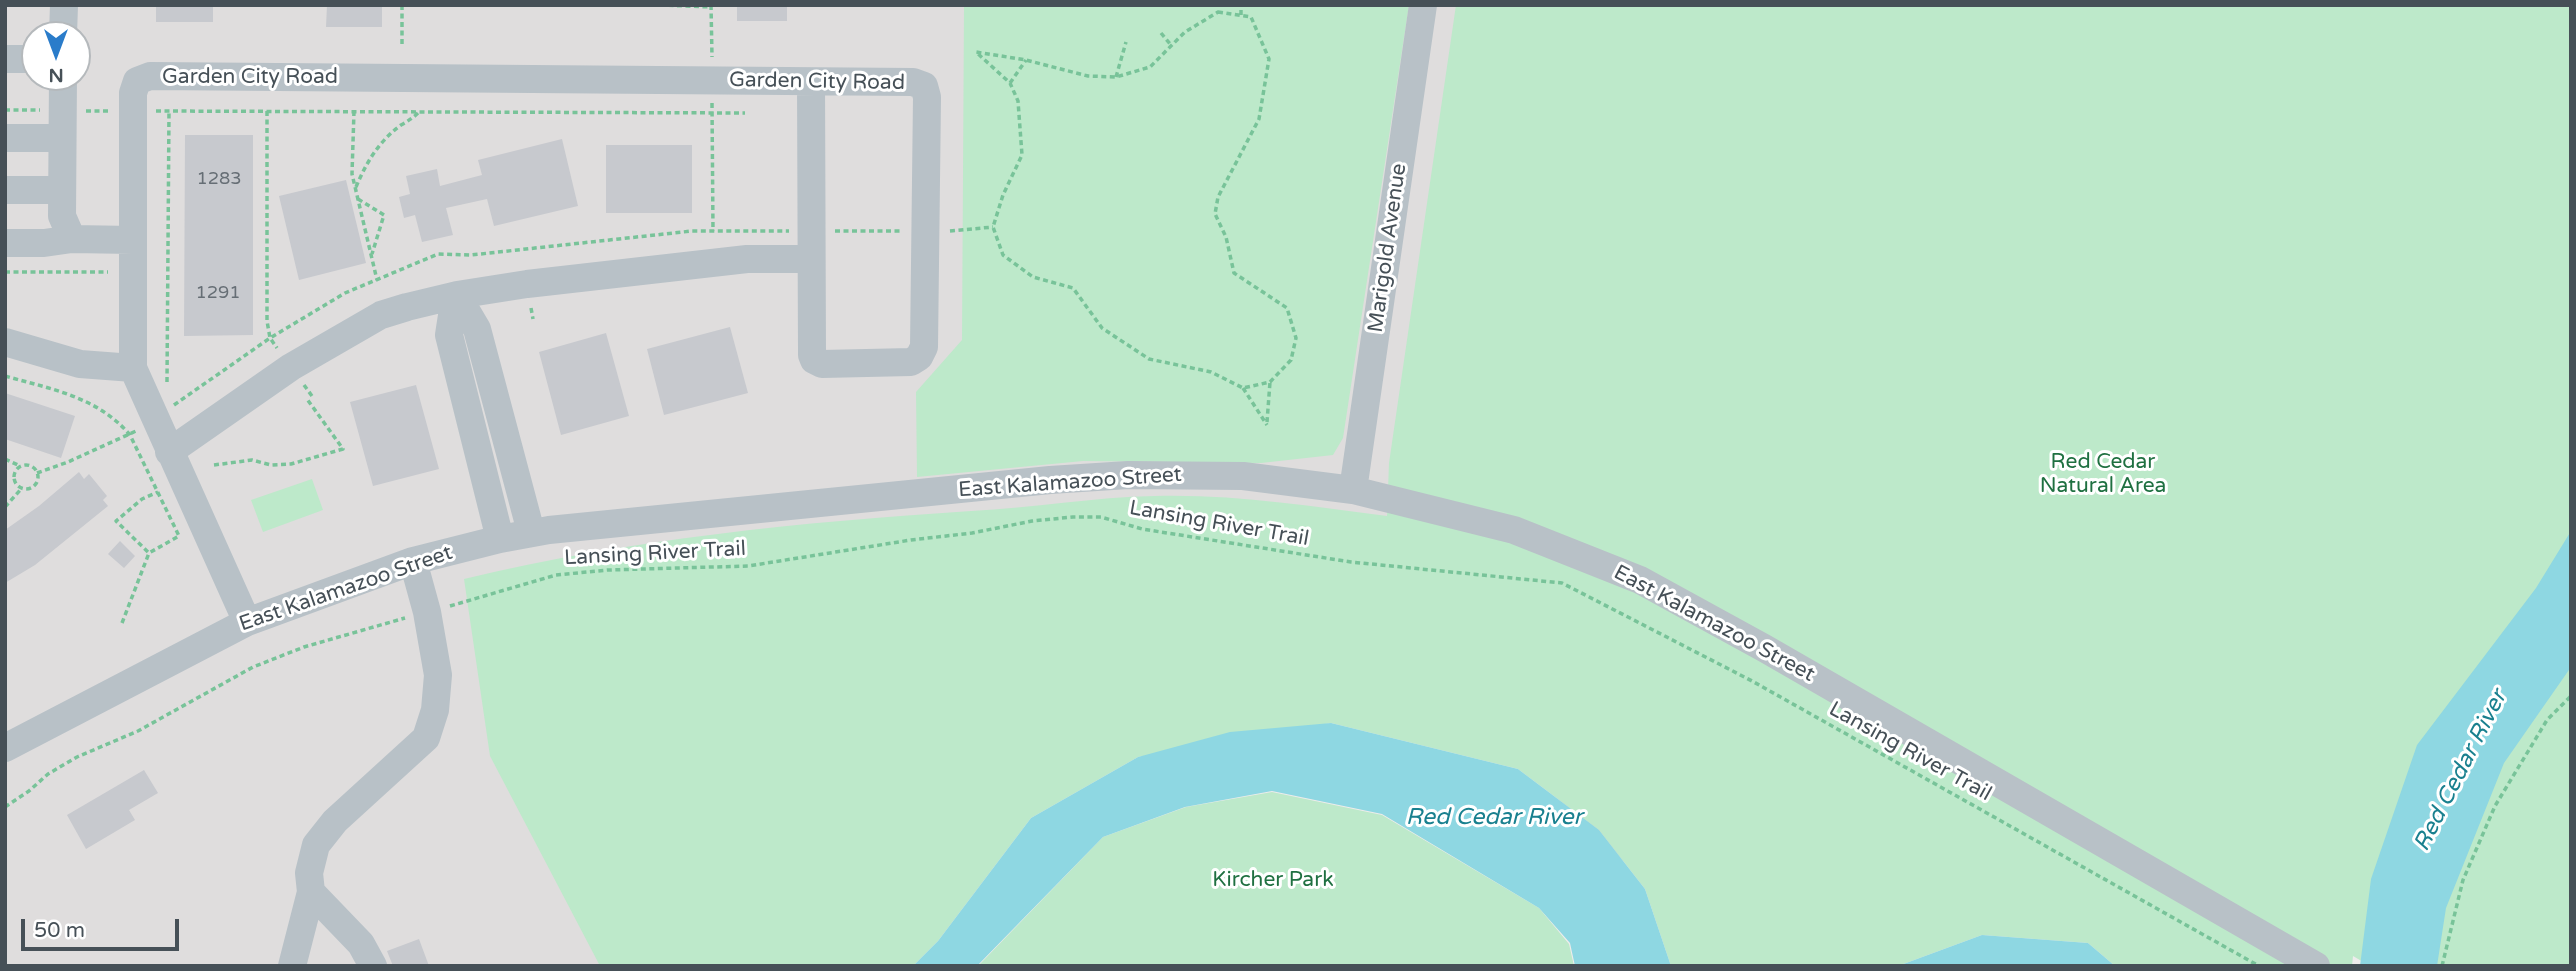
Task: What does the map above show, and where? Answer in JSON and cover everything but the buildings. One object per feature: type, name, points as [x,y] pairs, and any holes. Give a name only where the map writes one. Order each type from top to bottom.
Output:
[{"type":"street","name":"Marigold Avenue","points":[[1353,490],[1423,5]]},
{"type":"street","name":"Garden City Road","points":[[247,622],[170,487],[169,452],[133,368],[133,93],[137,81],[150,76],[913,82],[924,86],[927,97],[924,347],[919,357],[911,362],[822,364],[814,360],[811,259]]},
{"type":"street","points":[[169,452],[291,367],[381,315],[456,296],[527,284],[747,259],[811,259],[811,82]]},
{"type":"street","points":[[63,91],[62,216],[72,239]]},
{"type":"street","points":[[5,138],[62,124]]},
{"type":"street","points":[[5,190],[62,190]]},
{"type":"street","points":[[5,243],[44,243],[72,239],[133,240]]},
{"type":"street","points":[[456,296],[477,330],[531,532]]},
{"type":"street","points":[[456,296],[449,335],[500,538]]},
{"type":"street","points":[[5,342],[80,364],[133,368]]},
{"type":"street","name":"East Kalamazoo Street","points":[[5,748],[247,622],[413,561],[500,538],[531,532],[1049,480],[1128,475],[1243,476],[1353,490],[1514,530],[1640,580],[2308,961]]},
{"type":"street","points":[[292,966],[311,892],[309,873],[316,845],[335,821],[426,738],[435,710],[438,675],[427,612],[413,561]]},
{"type":"street","points":[[311,892],[361,944],[373,966]]},
{"type":"path","points":[[402,5],[402,45]]},
{"type":"path","points":[[660,5],[712,6],[713,230]]},
{"type":"path","points":[[1241,5],[1241,15]]},
{"type":"path","points":[[1243,388],[1270,382],[1291,360],[1296,338],[1287,308],[1234,273],[1226,237],[1215,214],[1218,197],[1259,119],[1269,59],[1251,17],[1218,12],[1185,32],[1150,67],[1116,77],[1088,76],[1026,60],[976,52],[1010,83],[1018,101],[1022,155],[1003,195],[993,227],[1003,255],[1034,277],[1073,288],[1102,328],[1149,359],[1211,372],[1243,388],[1267,425],[1270,382]]},
{"type":"path","points":[[1161,33],[1171,45]]},
{"type":"path","points":[[1116,77],[1126,42]]},
{"type":"path","points":[[1010,83],[1026,60]]},
{"type":"path","points":[[5,110],[62,124],[133,111],[745,113]]},
{"type":"path","points":[[167,382],[169,111]]},
{"type":"path","points":[[267,111],[267,321],[270,338]]},
{"type":"path","points":[[354,111],[352,174],[377,280]]},
{"type":"path","points":[[356,187],[365,164],[375,150],[421,111]]},
{"type":"path","points":[[358,199],[384,215],[372,256]]},
{"type":"path","points":[[5,272],[117,272],[133,278]]},
{"type":"path","points":[[5,376],[73,396],[102,408],[130,435],[170,487],[179,536],[149,552],[122,623]]},
{"type":"path","points":[[168,396],[168,410]]},
{"type":"path","points":[[214,464],[252,460],[271,465],[291,464],[343,449],[307,398]]},
{"type":"path","points":[[5,459],[20,466],[32,467],[38,477],[33,487],[22,488],[5,507]]},
{"type":"path","points":[[20,466],[15,472],[14,480],[22,488]]},
{"type":"path","points":[[149,552],[116,521],[142,499],[170,487]]},
{"type":"path","name":"Lansing River Trail","points":[[5,807],[30,791],[48,774],[77,757],[138,731],[253,667],[304,647],[555,575],[608,570],[748,566],[972,533],[1032,521],[1101,517],[1142,529],[1351,562],[1562,583],[1752,681],[2259,966]]},
{"type":"path","points":[[2442,966],[2463,880],[2495,806],[2547,720],[2571,696]]},
{"type":"shaded area","points":[[5,5],[2571,5],[2091,934],[1650,886],[1520,763],[1331,717],[1137,751],[1026,814],[903,966],[5,966]]},
{"type":"green space","points":[[964,5],[1409,5],[1343,438],[1333,455],[1261,463],[1083,461],[917,477],[916,392],[962,340]]},
{"type":"green space","name":"Red Cedar Natural Area","points":[[1456,5],[2571,5],[2571,966],[2370,966],[2353,956],[2352,966],[2115,966],[2088,943],[1982,935],[1898,966],[1671,966],[1645,889],[1599,830],[1518,769],[1331,723],[1138,757],[1031,818],[938,941],[913,966],[600,966],[490,756],[464,579],[589,553],[716,534],[1109,498],[1213,497],[1387,516],[1389,463]]},
{"type":"green space","points":[[312,479],[323,510],[263,532],[251,500]]},
{"type":"green space","name":"Kircher Park","points":[[1272,792],[1382,815],[1539,908],[1569,944],[1574,966],[978,966],[1103,837],[1186,807]]},
{"type":"water","name":"Red Cedar River","points":[[2571,531],[2571,667],[2504,763],[2446,908],[2437,966],[2360,966],[2371,879],[2417,745],[2536,588]]},
{"type":"water","name":"Red Cedar River","points":[[1331,723],[1518,769],[1599,830],[1645,889],[1671,966],[1575,966],[1570,943],[1539,908],[1382,814],[1272,791],[1185,807],[1103,837],[977,966],[913,966],[938,941],[1031,818],[1138,757],[1230,732]]},
{"type":"water","points":[[1982,935],[2088,943],[2115,966],[1898,966]]}]
